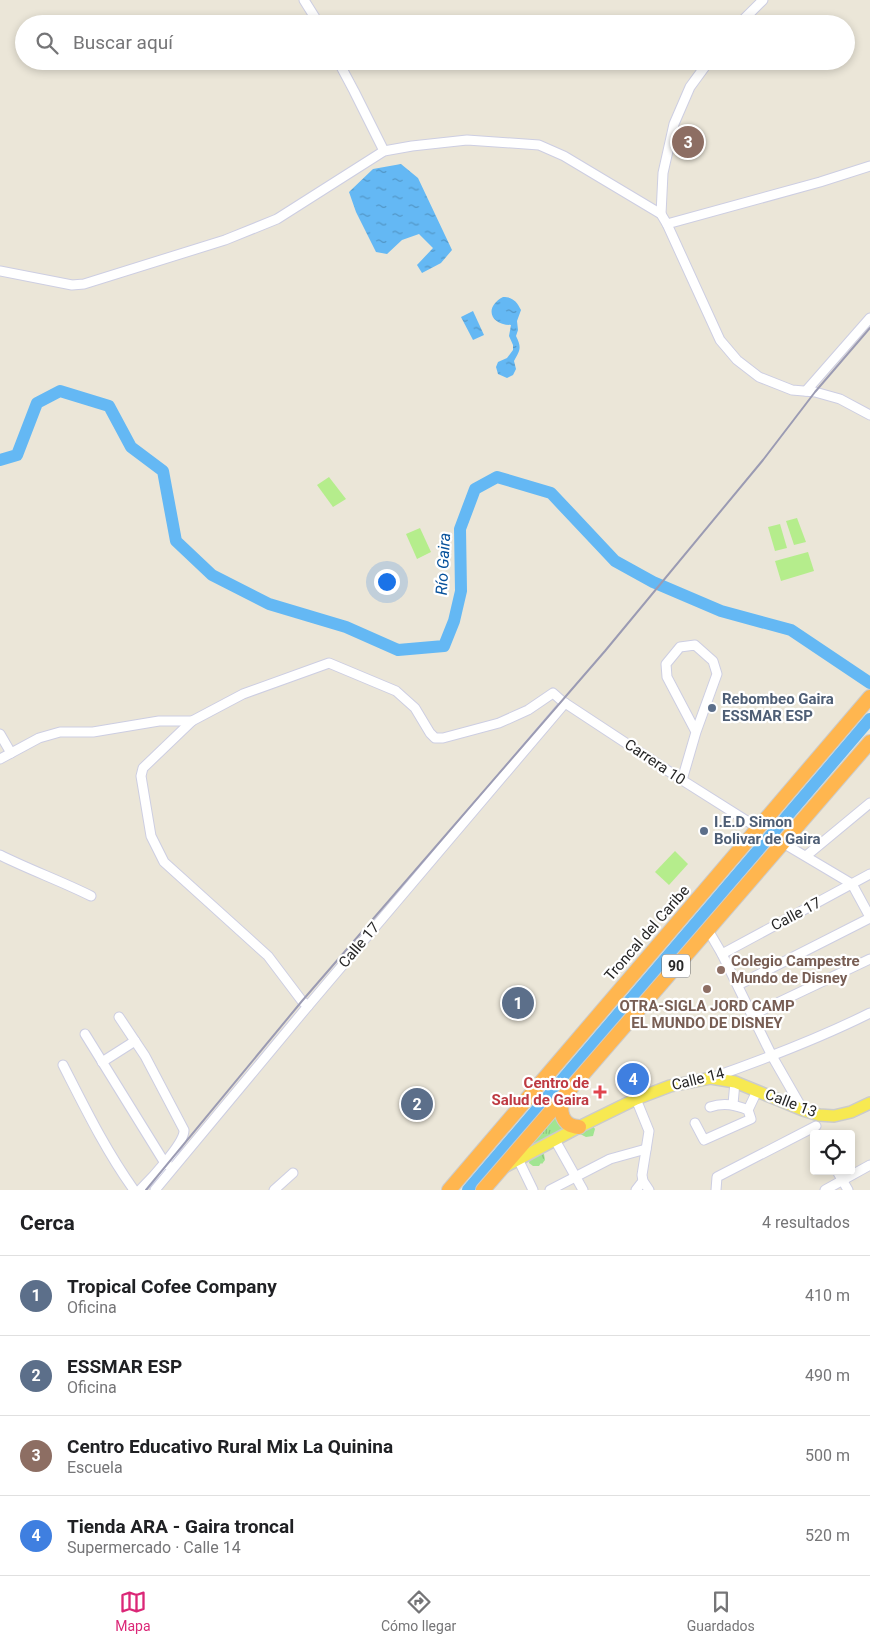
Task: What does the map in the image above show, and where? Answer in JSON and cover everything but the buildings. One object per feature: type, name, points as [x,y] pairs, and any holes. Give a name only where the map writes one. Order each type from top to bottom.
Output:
[{"type":"highway","name":"Troncal del Caribe","points":[[449,1190],[870,697]]},
{"type":"highway","name":"90","points":[[483,1190],[870,742]]},
{"type":"highway","points":[[564,1096],[560,1106],[562,1117],[569,1124],[579,1127]]},
{"type":"main road","name":"Calle 13","points":[[711,1078],[736,1082],[803,1110],[818,1125],[834,1116],[851,1112],[870,1103]]},
{"type":"main road","name":"Calle 14","points":[[502,1168],[636,1099],[670,1086],[711,1078]]},
{"type":"street","points":[[304,0],[313,15]]},
{"type":"street","points":[[748,15],[763,0]]},
{"type":"street","points":[[343,70],[384,151]]},
{"type":"street","points":[[661,214],[663,173],[674,124],[690,87],[702,70]]},
{"type":"street","points":[[0,270],[72,285],[84,284],[216,243],[277,219],[384,151],[467,140],[539,145],[564,156],[661,214],[720,340],[736,360],[759,377],[792,390],[806,390],[840,399],[870,415]]},
{"type":"street","points":[[667,224],[820,182],[870,166]]},
{"type":"street","points":[[806,390],[870,318]]},
{"type":"street","points":[[682,780],[696,732],[717,674],[713,661],[695,645],[680,647],[666,664],[667,677],[696,732]]},
{"type":"street","name":"Carrera 10","points":[[192,721],[243,694],[329,663],[396,690],[415,708],[435,738],[443,738],[499,723],[528,710],[553,693],[565,703],[758,828]]},
{"type":"street","name":"Calle 17","points":[[155,1190],[565,703]]},
{"type":"street","points":[[0,760],[39,738],[60,732],[93,732],[159,721],[192,721]]},
{"type":"street","points":[[192,721],[143,768],[141,776],[151,836],[164,862],[268,956],[302,1001],[308,1006]]},
{"type":"street","points":[[0,734],[11,753]]},
{"type":"street","points":[[806,856],[870,803]]},
{"type":"street","points":[[738,985],[870,918],[852,884],[783,843]]},
{"type":"street","points":[[0,855],[91,896]]},
{"type":"street","name":"Calle 17","points":[[722,954],[870,874]]},
{"type":"street","points":[[708,930],[738,985],[772,1056],[803,1110]]},
{"type":"street","points":[[752,1015],[870,960]]},
{"type":"street","name":"Calle 14","points":[[711,1078],[833,1031],[870,1012]]},
{"type":"street","points":[[119,1016],[161,1086],[184,1130],[182,1138],[165,1162],[140,1190]]},
{"type":"street","points":[[85,1034],[165,1162],[173,1168]]},
{"type":"street","points":[[102,1062],[135,1041]]},
{"type":"street","points":[[63,1065],[106,1146],[134,1190]]},
{"type":"street","points":[[733,1104],[736,1082]]},
{"type":"street","points":[[695,1123],[704,1140],[751,1119],[748,1110],[757,1091]]},
{"type":"street","points":[[636,1099],[650,1131],[643,1163],[643,1181],[649,1190]]},
{"type":"street","points":[[710,1107],[733,1104],[748,1110]]},
{"type":"street","name":"Calle 13","points":[[716,1190],[717,1177],[818,1125]]},
{"type":"street","points":[[555,1140],[583,1190]]},
{"type":"street","points":[[550,1190],[610,1159],[646,1149]]},
{"type":"street","points":[[518,1159],[533,1190]]},
{"type":"street","points":[[825,1190],[870,1165]]},
{"type":"street","points":[[274,1190],[293,1173]]},
{"type":"street","points":[[840,1175],[848,1190]]},
{"type":"street","points":[[636,1190],[643,1181]]},
{"type":"green space","points":[[329,477],[346,499],[333,507],[317,485]]},
{"type":"green space","points":[[797,518],[806,542],[794,545],[786,521]]},
{"type":"green space","points":[[780,524],[787,548],[775,551],[768,527]]},
{"type":"green space","points":[[420,528],[431,552],[417,559],[406,534]]},
{"type":"green space","points":[[808,552],[814,571],[781,581],[775,561]]},
{"type":"green space","points":[[675,851],[688,864],[669,885],[655,872]]},
{"type":"green space","points":[[556,1109],[569,1129],[521,1149]]},
{"type":"green space","points":[[593,1126],[595,1129],[593,1136],[586,1137],[580,1134],[580,1130]]},
{"type":"green space","points":[[540,1153],[544,1154],[545,1160],[542,1164],[533,1166],[529,1163],[530,1158]]},
{"type":"water","points":[[401,164],[418,178],[452,250],[441,263],[422,273],[417,265],[433,248],[419,234],[402,240],[387,254],[376,252],[356,212],[349,192],[373,169]]},
{"type":"water","points":[[503,297],[514,300],[521,310],[517,321],[518,330],[516,336],[520,346],[514,361],[516,369],[513,375],[507,378],[498,374],[496,367],[498,362],[507,358],[513,350],[509,336],[511,325],[498,322],[492,315],[493,306]]},
{"type":"water","points":[[473,311],[484,335],[473,340],[461,317]]},
{"type":"waterway","name":"Río Gaira","points":[[0,460],[17,455],[37,403],[60,391],[109,406],[131,447],[163,471],[176,541],[212,575],[269,604],[346,627],[398,650],[444,646],[454,621],[461,591],[460,529],[475,489],[497,477],[551,493],[615,561],[653,582],[721,611],[791,630],[870,683]]},
{"type":"waterway","points":[[468,1190],[870,719]]},
{"type":"railway","points":[[146,1190],[302,1001],[605,651],[763,460],[815,392],[870,328]]},
{"type":"place","name":"Centro Educativo Rural Mix La Quinina","points":[[688,142]]},
{"type":"place","name":"Rebombeo Gaira ESSMAR ESP","points":[[712,708]]},
{"type":"place","name":"I.E.D Simon Bolivar de Gaira","points":[[704,831]]},
{"type":"place","name":"Colegio Campestre Mundo de Disney","points":[[721,970]]},
{"type":"place","name":"OTRA-SIGLA JORD CAMP EL MUNDO DE DISNEY","points":[[707,989]]},
{"type":"place","name":"Tropical Cofee Company","points":[[518,1003]]},
{"type":"place","name":"Tienda ARA - Gaira troncal","points":[[633,1079]]},
{"type":"place","name":"Centro de Salud de Gaira","points":[[600,1092]]},
{"type":"place","name":"ESSMAR ESP","points":[[417,1104]]}]
